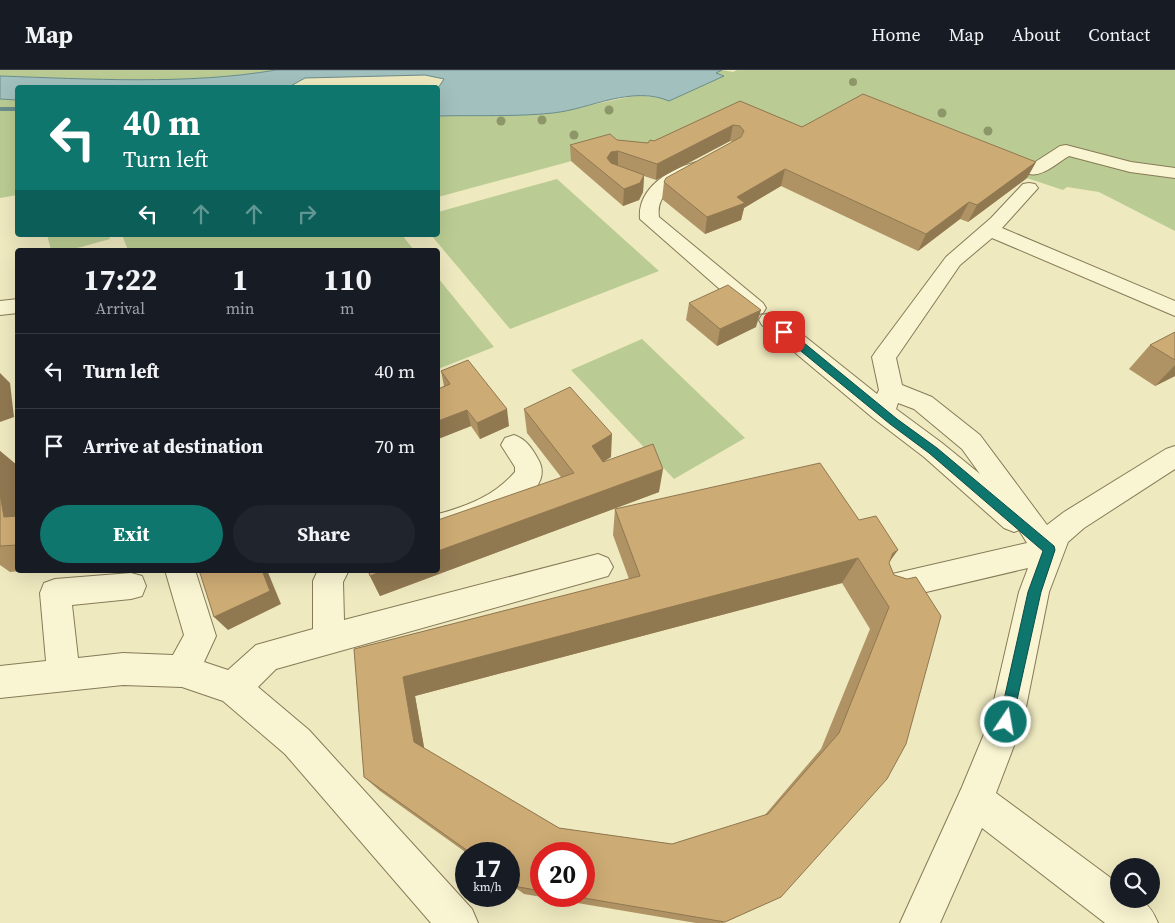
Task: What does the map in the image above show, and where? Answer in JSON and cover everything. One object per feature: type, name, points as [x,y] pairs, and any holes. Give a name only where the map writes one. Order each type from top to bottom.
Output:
[{"type":"lane","points":[[886,401],[884,357],[954,262],[990,230],[1032,179],[1066,150],[1130,167],[1175,173]]},
{"type":"lane","points":[[714,157],[649,186],[650,198],[647,210],[650,219],[764,315],[886,401],[933,450],[1049,550]]},
{"type":"lane","points":[[990,230],[1175,309]]},
{"type":"lane","points":[[0,308],[15,306]]},
{"type":"lane","points":[[440,525],[484,512],[518,490],[529,475],[528,465],[514,445]]},
{"type":"lane","points":[[920,923],[975,800],[1006,722],[1034,592],[1049,550],[1058,533],[1074,520],[1175,456]]},
{"type":"lane","points":[[888,588],[1049,550]]},
{"type":"lane","points":[[233,688],[267,656],[598,567]]},
{"type":"lane","points":[[181,573],[200,636],[182,671]]},
{"type":"lane","points":[[329,640],[328,581],[332,573]]},
{"type":"lane","points":[[64,675],[55,592],[131,586]]},
{"type":"lane","points":[[0,682],[123,669],[182,671],[233,688],[297,742],[458,923]]},
{"type":"lane","points":[[975,800],[1138,923]]},
{"type":"green space","points":[[0,70],[276,70],[209,78],[139,80],[0,76]]},
{"type":"green space","points":[[722,70],[733,72],[737,70],[1175,70],[1175,231],[1099,192],[1067,187],[1063,190],[1027,178],[826,128],[750,131],[689,140],[610,148],[568,162],[440,196],[440,116],[554,113],[638,95],[662,98],[724,76],[716,73]]},
{"type":"green space","points":[[0,99],[15,100],[15,195],[0,198]]},
{"type":"green space","points":[[557,179],[659,271],[510,329],[433,237],[440,237],[440,211]]},
{"type":"green space","points":[[48,237],[110,237],[110,239],[77,248],[50,248]]},
{"type":"green space","points":[[123,237],[404,237],[412,248],[127,248]]},
{"type":"green space","points":[[440,280],[494,347],[440,368]]},
{"type":"green space","points":[[642,339],[745,438],[674,479],[571,370]]},
{"type":"water","points":[[276,70],[722,70],[716,73],[724,76],[669,101],[655,97],[626,97],[611,99],[567,111],[524,115],[440,116],[440,85],[444,79],[425,75],[305,78],[292,85],[15,85],[15,100],[0,99],[0,76],[139,80],[243,75]]},
{"type":"building","points":[[863,94],[1036,162],[977,205],[969,202],[926,234],[785,169],[737,197],[745,203],[707,217],[664,182],[666,178],[741,137],[744,131],[740,126],[733,125],[657,164],[618,151],[611,152],[607,158],[611,163],[644,175],[640,183],[624,189],[570,145],[610,134],[617,140],[648,143],[650,140],[654,141],[740,101],[802,127]]},
{"type":"building","points":[[728,285],[761,310],[720,329],[689,303]]},
{"type":"building","points":[[1175,332],[1175,360],[1150,345]]},
{"type":"building","points":[[468,360],[507,409],[477,423],[467,410],[440,420],[440,388],[450,384],[441,371]]},
{"type":"building","points":[[570,387],[612,434],[592,446],[603,462],[653,444],[663,469],[440,550],[440,519],[574,473],[524,409]]},
{"type":"building","points":[[820,463],[859,520],[876,516],[898,550],[893,553],[889,563],[894,575],[907,579],[916,577],[941,616],[906,744],[887,779],[781,897],[725,922],[595,900],[595,842],[530,842],[530,889],[520,887],[520,842],[455,842],[364,777],[354,649],[640,576],[615,509]],"holes":[[[858,558],[889,607],[839,733],[768,814],[672,844],[559,828],[414,742],[403,677]]]},
{"type":"building","points":[[0,494],[4,517],[15,516],[15,545],[0,546]]},
{"type":"building","points":[[200,573],[263,573],[270,591],[214,617]]},
{"type":"waterway","points":[[0,109],[15,109]]},
{"type":"route","points":[[784,332],[906,431],[933,450],[1049,550],[1034,592],[1006,722]]}]
